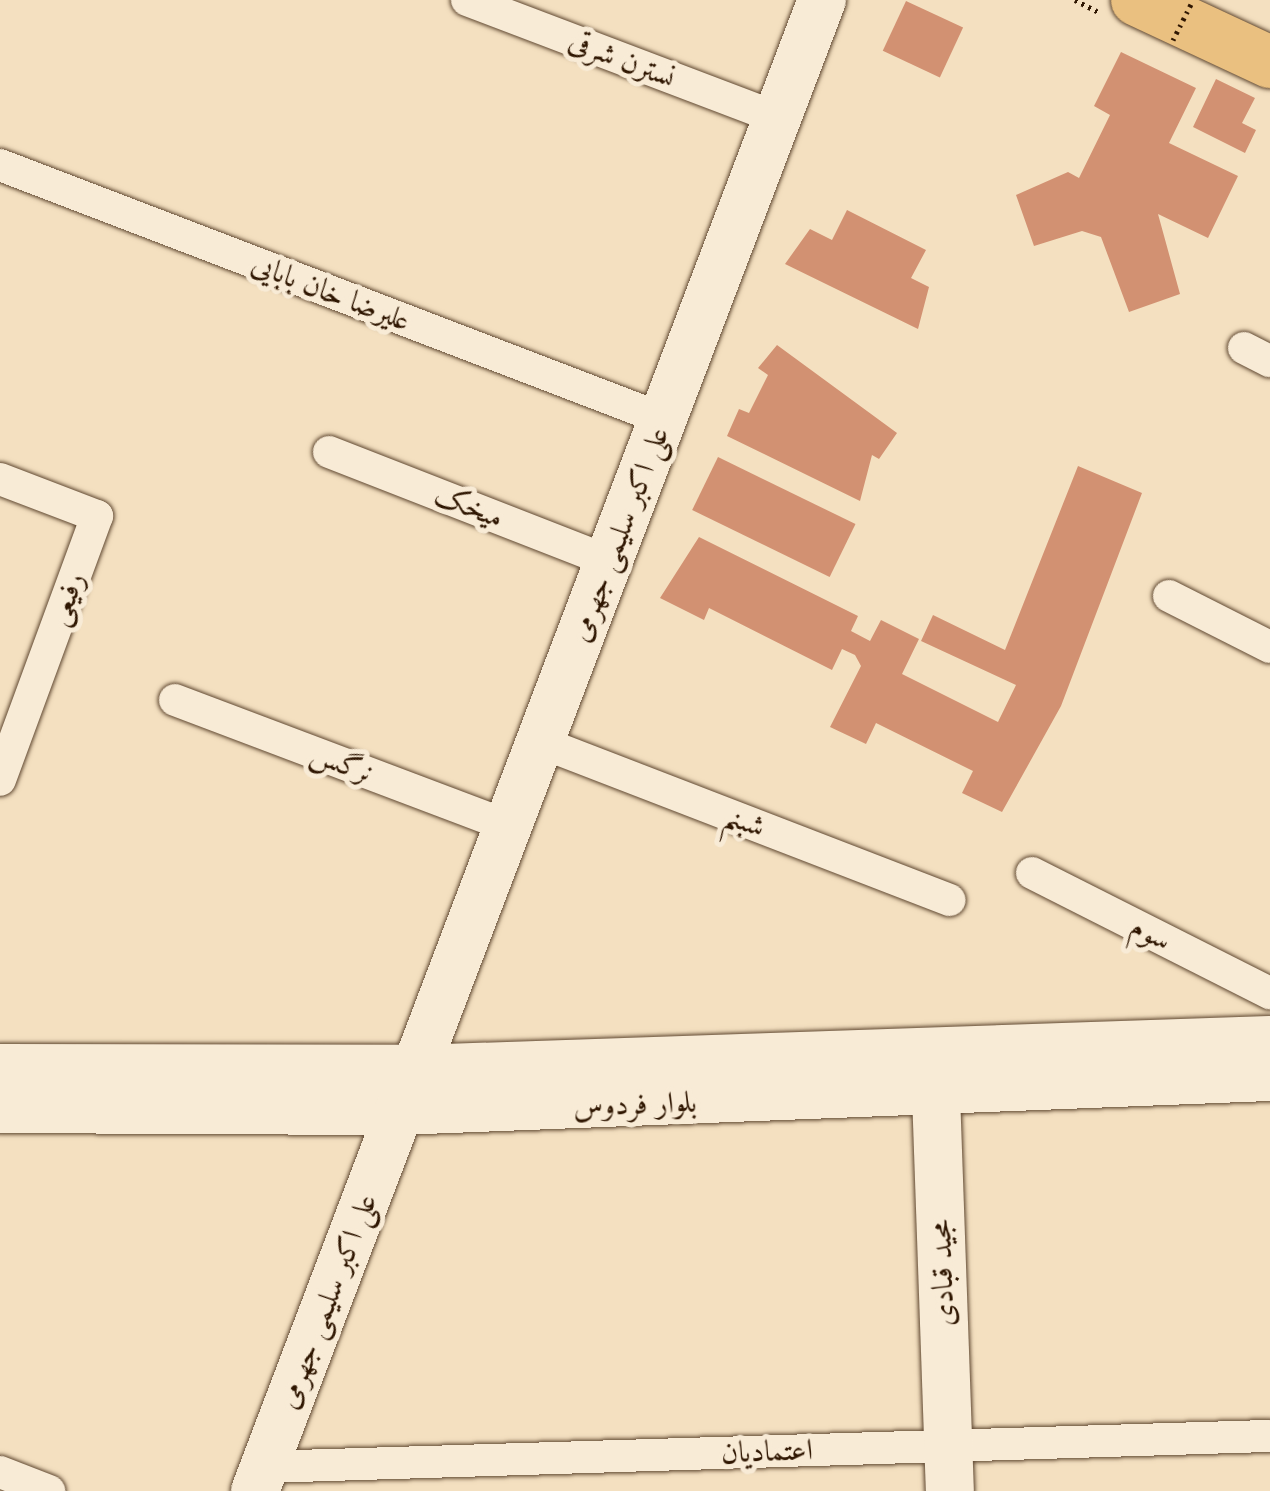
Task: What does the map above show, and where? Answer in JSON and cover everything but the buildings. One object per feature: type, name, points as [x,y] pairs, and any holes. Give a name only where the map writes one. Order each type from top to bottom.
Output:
[{"type":"main road","name":"علی اکبر سلیمی جهرمی","points":[[259,1479],[822,0]]},
{"type":"main road","points":[[1137,0],[1270,62]]},
{"type":"main road","name":"بلوار فردوس","points":[[935,1074],[1270,1040]]},
{"type":"main road","name":"بلوار فردوس","points":[[0,1068],[408,1090]]},
{"type":"main road","name":"بلوار فردوس","points":[[0,1109],[408,1090],[935,1074],[1270,1077]]},
{"type":"main road","name":"مجید قبادی","points":[[935,1074],[949,1468]]},
{"type":"street","name":"نسترن شرقی","points":[[467,0],[777,118]]},
{"type":"street","name":"علیرضا خان بابایی","points":[[0,165],[663,419]]},
{"type":"street","name":"میخک","points":[[329,452],[609,560]]},
{"type":"street","name":"رفیعی","points":[[0,480],[97,516],[0,780]]},
{"type":"street","points":[[1169,596],[1270,647]]},
{"type":"street","name":"نرگس","points":[[175,700],[508,826]]},
{"type":"street","name":"شبنم","points":[[540,742],[950,900]]},
{"type":"street","name":"سوم","points":[[1032,874],[1270,993]]},
{"type":"street","name":"اعتمادیان","points":[[259,1479],[949,1468],[1270,1436]]},
{"type":"street","points":[[0,1472],[49,1491]]},
{"type":"path","points":[[1173,40],[1192,0]]}]
